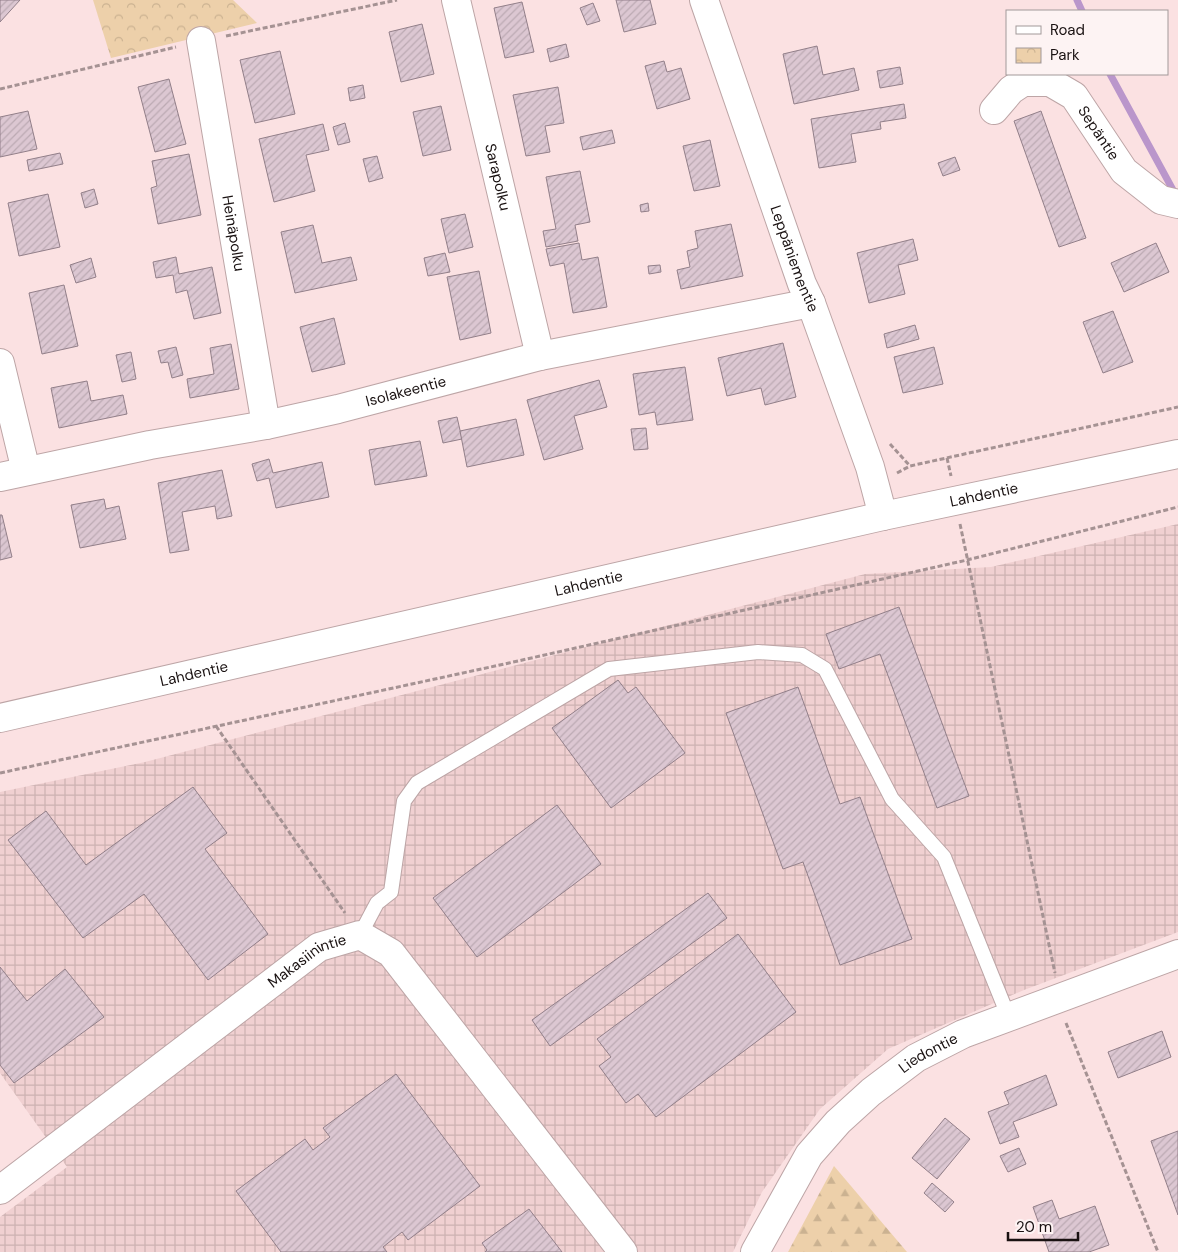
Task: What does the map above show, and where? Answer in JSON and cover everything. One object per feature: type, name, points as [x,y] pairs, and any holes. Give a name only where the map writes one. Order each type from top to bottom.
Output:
[{"type":"street","name":"Sarapolku","points":[[456,0],[540,356]]},
{"type":"street","name":"Leppäniementie","points":[[704,0],[798,274],[811,303],[870,467],[883,516]]},
{"type":"street","name":"Heinäpolku","points":[[201,41],[266,425]]},
{"type":"street","name":"Sepäntie","points":[[994,110],[1011,90],[1023,82],[1050,82],[1074,96],[1124,171],[1161,200],[1178,204]]},
{"type":"street","name":"Isolakeentie","points":[[0,477],[150,445],[266,425],[338,409],[540,356],[811,303]]},
{"type":"street","points":[[0,363],[26,471]]},
{"type":"street","name":"Lahdentie","points":[[0,718],[883,516],[1178,454]]},
{"type":"street","name":"Makasiinintie","points":[[0,1190],[319,947],[360,935],[391,953],[623,1252]]},
{"type":"street","name":"Liedontie","points":[[755,1252],[809,1155],[838,1122],[871,1092],[916,1058],[962,1034],[1009,1018],[1067,1008],[1178,954]]},
{"type":"lane","points":[[360,935],[377,903],[392,892],[404,801],[417,783],[609,669],[758,652],[802,654],[825,670],[892,799],[944,857],[1009,1018]]},
{"type":"path","points":[[874,484],[910,466],[1178,407]]},
{"type":"path","points":[[0,772],[509,663],[967,560],[1178,507]]},
{"type":"path","points":[[967,560],[1067,1008],[1065,1021],[1158,1252]]},
{"type":"path","points":[[216,726],[360,935]]},
{"type":"shaded area","points":[[1178,524],[1178,932],[1024,990],[888,1049],[820,1109],[762,1192],[733,1252],[0,1252],[0,1217],[67,1167],[0,1073],[0,792],[145,762],[865,574],[991,567]]},
{"type":"green space","points":[[93,0],[233,0],[257,23],[111,58]]},
{"type":"green space","points":[[834,1166],[907,1252],[788,1252]]},
{"type":"building","points":[[0,0],[20,0],[0,22]]},
{"type":"building","points":[[616,0],[650,0],[656,24],[624,32]]},
{"type":"building","points":[[522,2],[534,52],[505,58],[494,8]]},
{"type":"building","points":[[593,3],[600,21],[587,25],[580,8]]},
{"type":"building","points":[[422,24],[434,74],[401,82],[389,32]]},
{"type":"building","points":[[566,44],[569,57],[550,62],[547,49]]},
{"type":"building","points":[[817,46],[823,75],[854,68],[859,90],[794,104],[783,54]]},
{"type":"building","points":[[280,51],[295,114],[255,123],[240,60]]},
{"type":"building","points":[[664,61],[667,72],[681,68],[690,99],[657,109],[645,66]]},
{"type":"building","points":[[900,67],[903,84],[880,88],[877,71]]},
{"type":"building","points":[[169,79],[186,144],[155,152],[138,87]]},
{"type":"building","points":[[363,85],[365,98],[350,101],[348,88]]},
{"type":"building","points":[[558,87],[564,123],[545,126],[550,152],[526,156],[513,95]]},
{"type":"building","points":[[904,104],[906,118],[880,122],[881,129],[851,134],[856,162],[819,168],[811,119]]},
{"type":"building","points":[[441,106],[451,150],[423,156],[413,112]]},
{"type":"building","points":[[28,111],[37,149],[0,157],[0,117]]},
{"type":"building","points":[[1041,111],[1086,238],[1059,247],[1014,121]]},
{"type":"building","points":[[345,123],[350,142],[338,145],[333,127]]},
{"type":"building","points":[[323,124],[329,150],[306,155],[315,191],[274,202],[259,139]]},
{"type":"building","points":[[612,130],[615,143],[583,150],[580,137]]},
{"type":"building","points":[[710,140],[720,186],[694,191],[683,146]]},
{"type":"building","points":[[60,153],[63,164],[29,171],[27,160]]},
{"type":"building","points":[[189,154],[201,215],[158,224],[151,188],[157,186],[152,161]]},
{"type":"building","points":[[377,156],[383,178],[369,182],[363,159]]},
{"type":"building","points":[[955,157],[960,170],[943,176],[938,163]]},
{"type":"building","points":[[580,171],[590,222],[575,225],[578,241],[546,247],[543,231],[556,229],[546,177]]},
{"type":"building","points":[[94,189],[98,204],[85,208],[81,193]]},
{"type":"building","points":[[48,194],[60,247],[19,256],[8,203]]},
{"type":"building","points":[[648,203],[649,211],[641,212],[640,205]]},
{"type":"building","points":[[465,214],[473,247],[449,253],[441,219]]},
{"type":"building","points":[[731,224],[743,276],[681,289],[677,270],[690,267],[687,251],[698,248],[695,231]]},
{"type":"building","points":[[313,225],[322,263],[351,257],[357,280],[295,293],[281,232]]},
{"type":"building","points":[[913,239],[918,260],[898,265],[905,294],[869,303],[857,253]]},
{"type":"building","points":[[579,243],[582,260],[598,257],[607,307],[573,313],[564,263],[550,266],[546,249]]},
{"type":"building","points":[[1156,243],[1169,272],[1124,292],[1111,263]]},
{"type":"building","points":[[445,253],[450,272],[428,276],[424,258]]},
{"type":"building","points":[[176,257],[179,274],[212,267],[221,313],[194,319],[187,290],[176,293],[173,275],[156,278],[153,262]]},
{"type":"building","points":[[91,258],[96,277],[76,283],[70,265]]},
{"type":"building","points":[[660,265],[661,272],[649,274],[648,266]]},
{"type":"building","points":[[479,271],[491,333],[460,340],[447,277]]},
{"type":"building","points":[[64,285],[78,346],[42,354],[29,293]]},
{"type":"building","points":[[1113,311],[1133,362],[1103,373],[1083,322]]},
{"type":"building","points":[[334,318],[345,364],[312,372],[300,327]]},
{"type":"building","points":[[915,325],[919,339],[887,348],[884,334]]},
{"type":"building","points":[[783,343],[796,397],[765,405],[761,388],[727,396],[718,358]]},
{"type":"building","points":[[231,344],[239,389],[190,398],[187,379],[214,374],[210,348]]},
{"type":"building","points":[[176,347],[183,375],[172,378],[168,362],[161,363],[158,351]]},
{"type":"building","points":[[934,347],[943,384],[903,393],[894,357]]},
{"type":"building","points":[[131,352],[136,379],[122,382],[116,355]]},
{"type":"building","points":[[685,367],[693,420],[657,425],[655,412],[639,415],[633,374]]},
{"type":"building","points":[[599,380],[607,407],[574,416],[583,449],[544,460],[527,400]]},
{"type":"building","points":[[87,381],[91,401],[123,395],[127,414],[59,428],[51,388]]},
{"type":"building","points":[[457,417],[462,439],[443,443],[438,421]]},
{"type":"building","points":[[516,419],[524,455],[467,467],[460,431]]},
{"type":"building","points":[[646,428],[648,449],[634,450],[631,429]]},
{"type":"building","points":[[420,441],[427,476],[375,485],[369,450]]},
{"type":"building","points":[[269,459],[273,473],[322,462],[329,497],[276,508],[269,478],[257,481],[252,464]]},
{"type":"building","points":[[222,470],[232,516],[217,519],[215,506],[182,512],[189,550],[170,553],[158,483]]},
{"type":"building","points":[[104,499],[106,509],[119,506],[126,539],[80,548],[71,505]]},
{"type":"building","points":[[0,515],[2,515],[12,557],[0,560]]},
{"type":"building","points":[[899,607],[969,796],[937,808],[880,654],[839,669],[826,634]]},
{"type":"building","points":[[618,680],[628,693],[636,687],[685,753],[611,808],[552,728]]},
{"type":"building","points":[[798,687],[840,804],[860,797],[912,939],[840,965],[803,862],[783,869],[726,713]]},
{"type":"building","points":[[193,787],[227,833],[205,849],[268,934],[208,980],[144,894],[83,938],[8,840],[46,811],[86,865]]},
{"type":"building","points":[[557,805],[601,864],[477,957],[433,898]]},
{"type":"building","points":[[708,893],[727,918],[550,1046],[532,1020]]},
{"type":"building","points":[[738,934],[796,1012],[656,1117],[638,1094],[626,1103],[599,1066],[611,1057],[597,1039]]},
{"type":"building","points":[[0,967],[27,1001],[65,969],[104,1017],[14,1083],[0,1065]]},
{"type":"building","points":[[1162,1031],[1171,1057],[1118,1078],[1108,1052]]},
{"type":"building","points":[[396,1074],[480,1186],[408,1240],[402,1232],[383,1247],[387,1252],[281,1252],[236,1191],[305,1139],[313,1150],[330,1137],[323,1128]]},
{"type":"building","points":[[1046,1075],[1057,1105],[1013,1122],[1019,1137],[1000,1144],[988,1112],[1009,1104],[1004,1092]]},
{"type":"building","points":[[945,1118],[970,1139],[937,1179],[912,1158]]},
{"type":"building","points":[[1178,1131],[1178,1215],[1151,1141]]},
{"type":"building","points":[[1019,1148],[1026,1164],[1008,1172],[1000,1156]]},
{"type":"building","points":[[932,1183],[954,1202],[945,1212],[924,1193]]},
{"type":"building","points":[[1052,1200],[1059,1219],[1095,1206],[1109,1245],[1089,1252],[1049,1252],[1033,1207]]},
{"type":"building","points":[[529,1209],[562,1252],[485,1252],[487,1250],[482,1243]]},
{"type":"waterway","points":[[1077,0],[1082,10]]},
{"type":"waterway","points":[[1111,75],[1173,190]]}]
